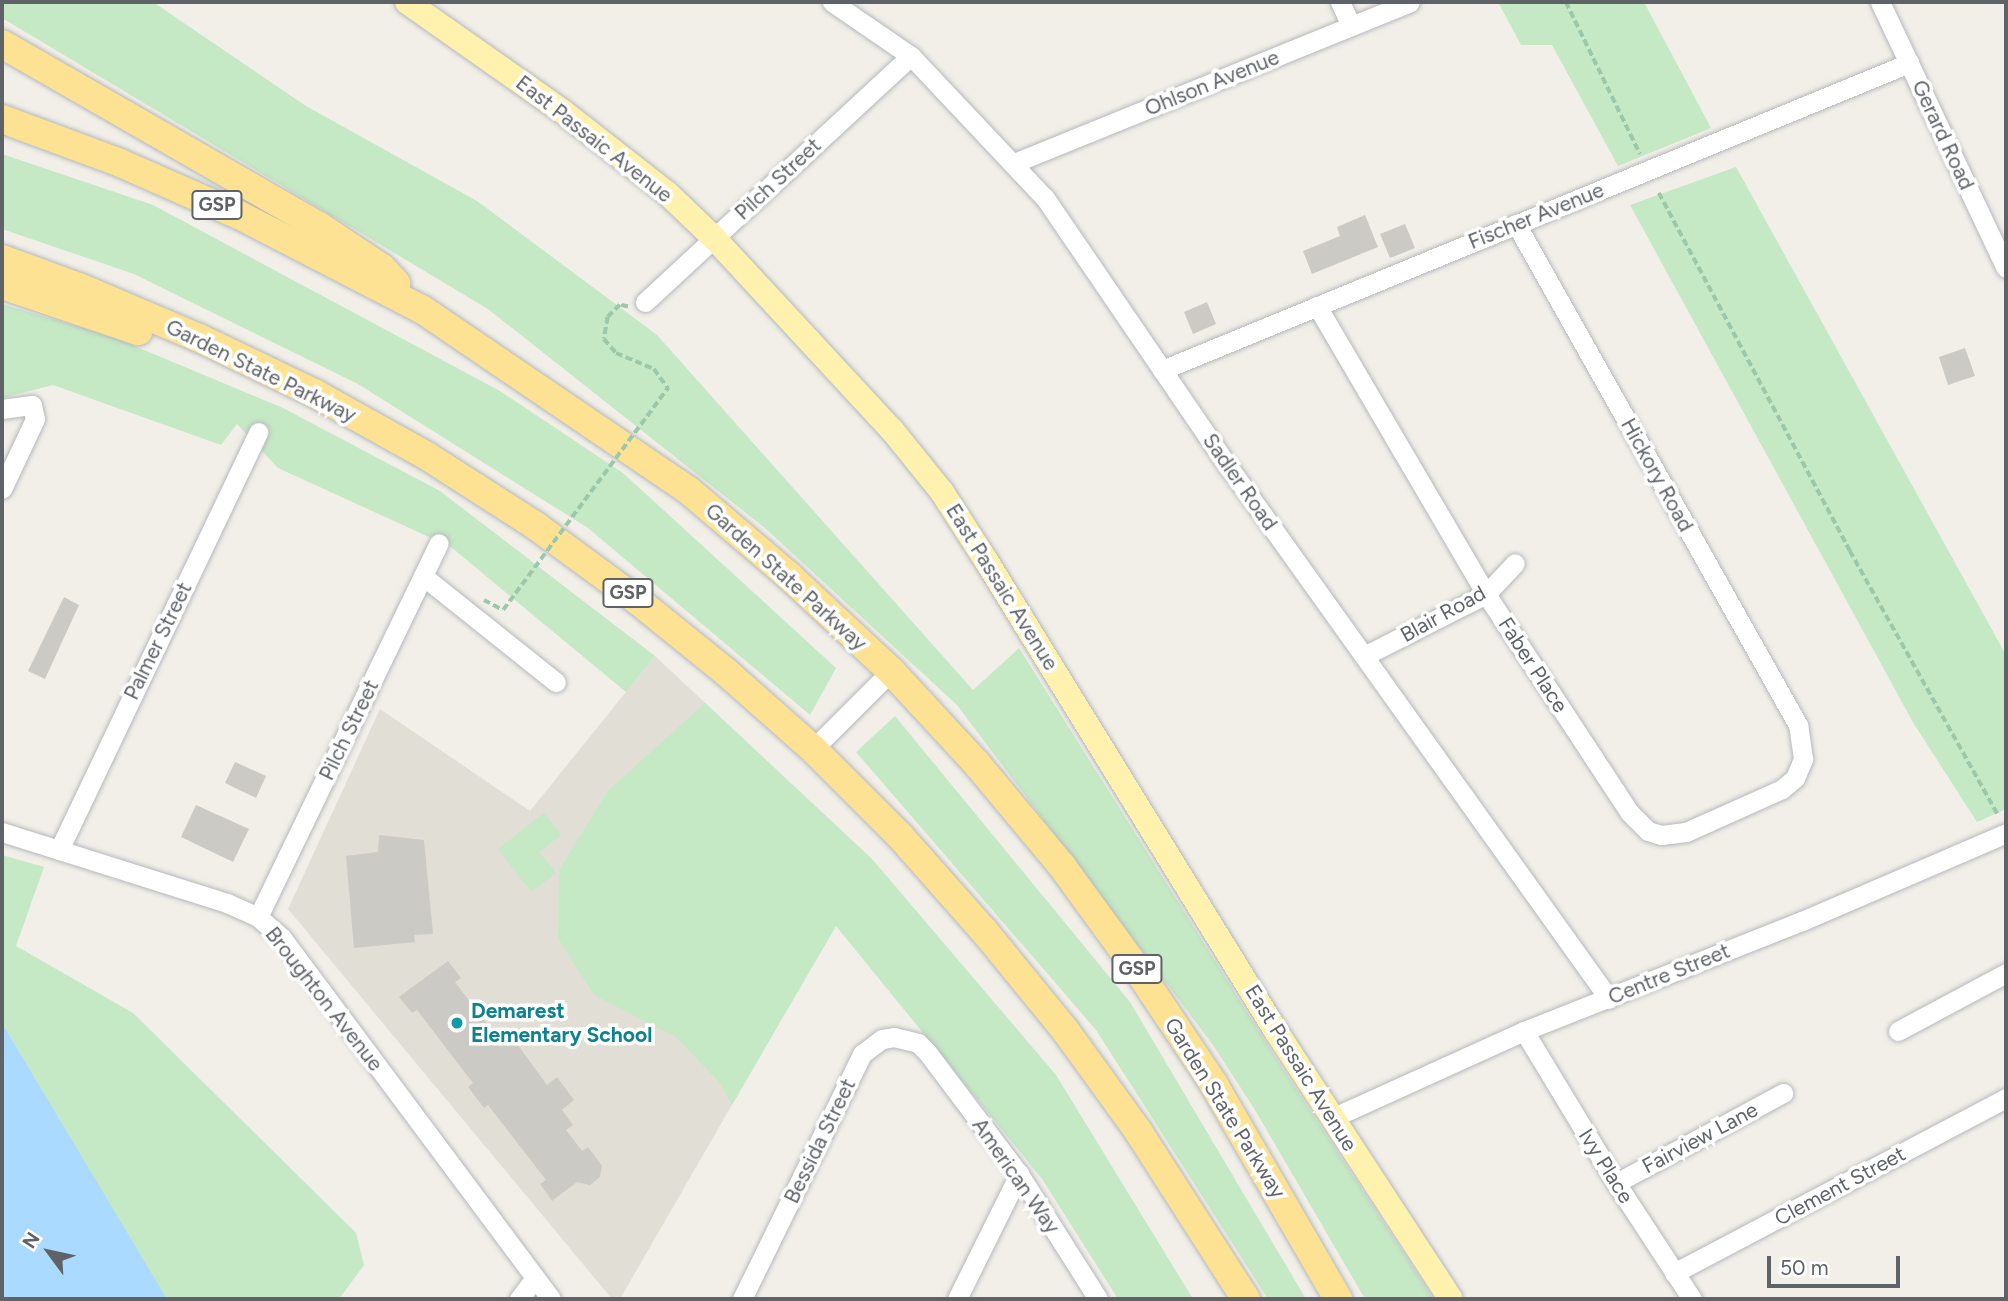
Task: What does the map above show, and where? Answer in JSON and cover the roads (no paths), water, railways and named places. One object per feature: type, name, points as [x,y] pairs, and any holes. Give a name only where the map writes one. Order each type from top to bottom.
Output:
[{"type":"highway","points":[[2,44],[355,248],[382,268],[423,310]]},
{"type":"highway","name":"Garden State Parkway","points":[[2,119],[118,162],[239,215],[423,310],[688,490],[789,576],[891,671],[1062,866],[1139,972],[1213,1083],[1338,1299]]},
{"type":"highway","name":"Garden State Parkway","points":[[2,259],[79,287],[199,338],[316,394],[428,456],[536,526],[639,601],[813,749],[900,836],[985,932],[1065,1030],[1138,1131],[1246,1299]]},
{"type":"highway","points":[[2,285],[316,394]]},
{"type":"main road","name":"East Passaic Avenue","points":[[407,2],[618,152],[714,238],[839,370],[942,492],[1332,1118],[1451,1299]]},
{"type":"street","name":"Sadler Road","points":[[832,2],[911,56],[964,116],[1014,163],[1045,198],[1162,370],[1609,999]]},
{"type":"street","points":[[1340,2],[1351,26]]},
{"type":"street","name":"Ohlson Avenue","points":[[1014,163],[1410,2]]},
{"type":"street","name":"Gerard Road","points":[[1880,2],[2006,268]]},
{"type":"street","name":"Pilch Street","points":[[645,302],[911,56]]},
{"type":"street","name":"Fischer Avenue","points":[[1162,370],[1909,63]]},
{"type":"street","name":"Hickory Road","points":[[1516,224],[1798,725]]},
{"type":"street","name":"Faber Place","points":[[1317,306],[1486,594],[1629,812],[1648,831],[1661,835],[1686,832],[1782,789],[1795,778],[1802,765],[1798,725]]},
{"type":"street","points":[[2,409],[32,405],[36,419],[2,489]]},
{"type":"street","name":"Palmer Street","points":[[59,850],[258,432]]},
{"type":"street","name":"Pilch Street","points":[[258,917],[439,544]]},
{"type":"street","name":"Blair Road","points":[[1364,656],[1486,594],[1515,563]]},
{"type":"street","points":[[423,576],[556,682]]},
{"type":"street","points":[[813,749],[891,671]]},
{"type":"street","name":"Centre Street","points":[[1332,1118],[1524,1031],[1609,999],[2002,824]]},
{"type":"street","name":"Broughton Avenue","points":[[2,832],[227,903],[258,917],[282,938],[551,1299]]},
{"type":"street","points":[[1898,1031],[2006,973]]},
{"type":"street","name":"Ivy Place","points":[[1524,1031],[1616,1183],[1692,1299]]},
{"type":"street","name":"Bessida Street","points":[[742,1299],[862,1054],[882,1039],[894,1037],[918,1043],[930,1056]]},
{"type":"street","name":"American Way","points":[[930,1056],[1019,1174],[1098,1299]]},
{"type":"street","name":"Fairview Lane","points":[[1616,1183],[1783,1093]]},
{"type":"street","name":"Clement Street","points":[[1674,1273],[2006,1098]]},
{"type":"street","points":[[957,1299],[1019,1174]]},
{"type":"street","points":[[519,1299],[535,1278]]},
{"type":"water","points":[[2,1023],[165,1296],[166,1299],[2,1299]]},
{"type":"place","name":"Demarest Elementary School","points":[[457,1023]]}]
